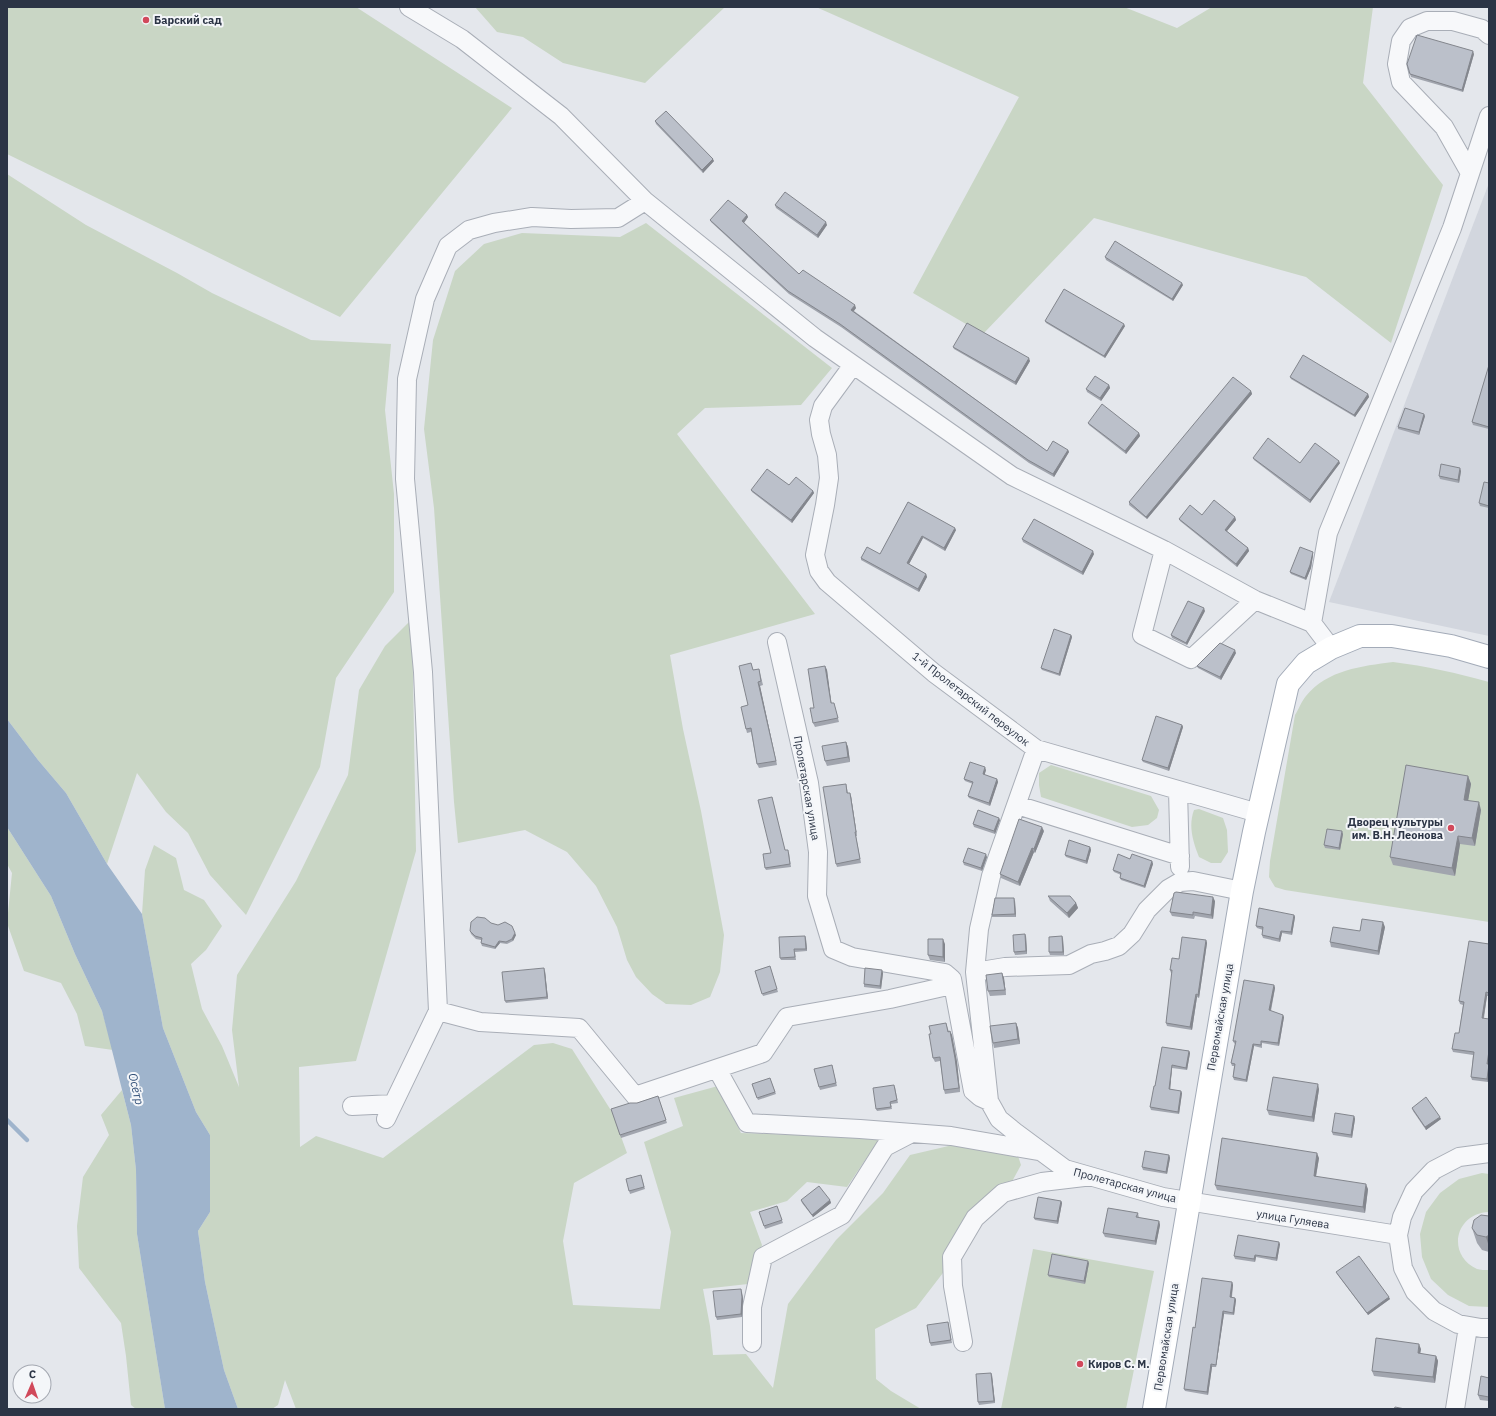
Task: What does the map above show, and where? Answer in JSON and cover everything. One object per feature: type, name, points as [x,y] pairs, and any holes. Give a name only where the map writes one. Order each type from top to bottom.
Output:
[{"type":"main road","name":"Первомайская улица","points":[[1154,1409],[1242,891],[1258,813],[1288,684],[1306,663],[1331,648],[1360,636],[1392,636],[1451,646],[1489,657]]},
{"type":"street","points":[[409,7],[462,39],[561,116],[645,201],[815,338],[1012,476],[1164,550],[1255,600],[1312,623],[1331,648]]},
{"type":"street","points":[[1470,173],[1444,127],[1401,82],[1398,56],[1401,41],[1410,28],[1427,21],[1453,21],[1482,29],[1489,35]]},
{"type":"street","points":[[1312,623],[1328,533],[1452,228],[1489,116]]},
{"type":"street","points":[[352,1106],[389,1111],[438,1011],[422,672],[405,479],[407,379],[425,299],[448,246],[469,230],[494,223],[532,217],[571,219],[618,218],[645,201]]},
{"type":"street","name":"1-й Пролетарский переулок","points":[[853,364],[824,406],[819,420],[827,455],[828,478],[825,505],[815,555],[819,571],[827,582],[934,673],[1036,749],[1258,813]]},
{"type":"street","points":[[1164,550],[1142,635],[1191,659],[1255,600]]},
{"type":"street","name":"Пролетарская улица","points":[[777,642],[809,783],[818,852],[817,896],[833,949],[852,957],[945,973],[952,979],[973,1091],[980,1098],[989,1101],[999,1119],[1065,1169],[1164,1197],[1188,1202]]},
{"type":"street","points":[[989,1101],[975,972],[980,929],[991,876],[1036,749]]},
{"type":"street","points":[[1178,790],[1180,882]]},
{"type":"street","points":[[1017,805],[1180,856]]},
{"type":"street","points":[[975,972],[1005,967],[1069,965],[1091,954],[1119,946],[1132,934],[1147,910],[1168,889],[1180,882],[1193,881],[1242,891]]},
{"type":"street","points":[[438,1011],[480,1022],[580,1028],[635,1096],[763,1053],[787,1017],[890,999],[943,987],[953,988]]},
{"type":"street","points":[[717,1069],[747,1123],[951,1136],[1042,1152]]},
{"type":"street","points":[[752,1343],[752,1307],[763,1257],[842,1215],[885,1147],[910,1134]]},
{"type":"street","points":[[1489,1153],[1459,1157],[1434,1170],[1414,1191],[1402,1217],[1398,1235],[1403,1268],[1415,1292],[1434,1311],[1458,1324],[1468,1327],[1489,1328]]},
{"type":"street","points":[[963,1342],[953,1286],[952,1257],[974,1218],[1002,1192],[1042,1182],[1090,1176]]},
{"type":"street","name":"улица Гуляева","points":[[1188,1202],[1398,1235]]},
{"type":"street","points":[[1455,1409],[1468,1327]]},
{"type":"shaded area","points":[[1489,183],[1489,636],[1329,602]]},
{"type":"green space","points":[[7,7],[356,7],[512,108],[340,317],[7,154]]},
{"type":"green space","points":[[475,7],[725,7],[645,83],[563,63],[523,37],[497,32]]},
{"type":"green space","points":[[816,7],[1124,7],[1177,28],[1212,7],[1373,7],[1363,83],[1443,185],[1391,343],[1306,277],[1094,218],[983,334],[913,293],[1019,97]]},
{"type":"green space","points":[[7,174],[86,225],[212,293],[311,340],[391,344],[385,410],[394,494],[394,592],[336,678],[320,767],[246,915],[210,875],[188,833],[166,812],[137,773],[107,864],[66,793],[38,760],[7,719]]},
{"type":"green space","points":[[646,223],[832,368],[801,405],[705,408],[677,434],[815,614],[670,655],[683,729],[701,811],[724,935],[720,972],[710,997],[691,1005],[666,1004],[652,994],[636,977],[627,960],[617,927],[596,886],[567,852],[525,830],[458,843],[434,508],[424,429],[433,340],[455,271],[484,244],[522,233],[620,237]]},
{"type":"green space","points":[[412,619],[416,851],[356,1061],[299,1067],[300,1147],[316,1136],[383,1158],[534,1045],[553,1043],[572,1049],[612,1112],[627,1153],[574,1183],[563,1241],[573,1305],[660,1309],[671,1232],[644,1142],[683,1126],[674,1098],[718,1086],[741,1133],[880,1138],[847,1187],[807,1182],[787,1201],[750,1212],[762,1245],[748,1284],[703,1289],[710,1326],[713,1355],[746,1354],[773,1388],[788,1304],[836,1240],[883,1193],[910,1155],[970,1141],[1017,1153],[1021,1165],[1009,1187],[916,1308],[875,1329],[876,1379],[891,1391],[921,1409],[296,1409],[285,1380],[278,1405],[272,1409],[238,1409],[224,1370],[205,1282],[198,1231],[210,1212],[210,1135],[196,1112],[163,1028],[142,914],[145,870],[154,845],[176,858],[184,890],[204,900],[222,926],[206,950],[191,964],[202,1009],[222,1046],[239,1087],[232,1030],[237,975],[296,881],[348,775],[359,690],[385,646]]},
{"type":"green space","points":[[1393,662],[1441,670],[1489,682],[1489,922],[1285,890],[1275,887],[1269,877],[1270,861],[1295,715],[1303,701],[1314,687],[1335,675],[1369,665]]},
{"type":"green space","points":[[1051,765],[1151,796],[1159,810],[1157,818],[1148,825],[1132,827],[1041,797],[1039,773]]},
{"type":"green space","points":[[1199,809],[1223,818],[1227,830],[1228,852],[1221,863],[1211,863],[1199,857],[1193,840],[1191,822],[1194,810]]},
{"type":"green space","points":[[7,827],[51,896],[75,954],[102,1011],[113,1050],[85,1046],[77,1014],[61,983],[24,971],[7,923],[12,873],[7,864]]},
{"type":"green space","points":[[122,1090],[131,1125],[136,1170],[137,1234],[165,1409],[136,1409],[131,1405],[121,1323],[79,1268],[77,1226],[83,1177],[109,1135],[101,1115]]},
{"type":"green space","points":[[1482,1173],[1489,1174],[1489,1212],[1477,1214],[1468,1219],[1462,1227],[1458,1245],[1461,1254],[1467,1263],[1477,1269],[1489,1270],[1489,1307],[1469,1306],[1448,1295],[1431,1279],[1422,1257],[1420,1234],[1426,1212],[1440,1193],[1459,1179]]},
{"type":"green space","points":[[1033,1249],[1154,1271],[1126,1409],[1001,1409]]},
{"type":"water","name":"Осётр","points":[[7,719],[38,760],[66,793],[107,864],[142,914],[163,1028],[196,1112],[210,1135],[210,1212],[198,1231],[205,1282],[224,1370],[238,1409],[165,1409],[137,1234],[136,1170],[131,1125],[102,1011],[75,954],[51,896],[7,827]]},
{"type":"building","points":[[1417,35],[1473,51],[1462,90],[1410,74],[1407,64]]},
{"type":"building","points":[[666,111],[713,159],[702,170],[655,121]]},
{"type":"building","points":[[785,192],[826,222],[817,235],[775,205]]},
{"type":"building","points":[[728,200],[747,215],[742,221],[799,274],[803,270],[855,305],[851,310],[1047,451],[1053,441],[1068,450],[1053,474],[1028,460],[840,324],[788,291],[710,220]]},
{"type":"building","points":[[1115,241],[1182,283],[1172,299],[1105,257]]},
{"type":"building","points":[[1064,289],[1124,324],[1104,356],[1045,321]]},
{"type":"building","points":[[967,323],[1029,358],[1015,382],[953,347]]},
{"type":"building","points":[[1303,355],[1368,394],[1354,415],[1290,377]]},
{"type":"building","points":[[1489,365],[1489,427],[1472,422]]},
{"type":"building","points":[[1095,376],[1109,385],[1100,398],[1086,389]]},
{"type":"building","points":[[1233,377],[1251,391],[1146,517],[1129,502]]},
{"type":"building","points":[[1102,404],[1139,433],[1125,451],[1088,423]]},
{"type":"building","points":[[1405,408],[1424,414],[1419,432],[1398,427]]},
{"type":"building","points":[[1268,438],[1300,463],[1315,443],[1339,461],[1310,500],[1253,458]]},
{"type":"building","points":[[1441,464],[1460,468],[1458,480],[1439,476]]},
{"type":"building","points":[[767,469],[789,485],[796,477],[813,491],[791,520],[751,490]]},
{"type":"building","points":[[1484,482],[1489,483],[1489,506],[1479,503]]},
{"type":"building","points":[[1214,500],[1235,517],[1225,530],[1248,548],[1236,564],[1179,519],[1190,505],[1202,515]]},
{"type":"building","points":[[908,502],[955,528],[944,548],[922,536],[907,563],[926,574],[918,589],[861,558],[867,547],[880,554]]},
{"type":"building","points":[[1034,519],[1093,551],[1082,572],[1022,539]]},
{"type":"building","points":[[1300,547],[1313,552],[1305,578],[1290,572]]},
{"type":"building","points":[[1188,601],[1204,608],[1186,643],[1171,635]]},
{"type":"building","points":[[1054,629],[1071,635],[1059,674],[1041,668]]},
{"type":"building","points":[[1220,643],[1235,650],[1220,677],[1197,666]]},
{"type":"building","points":[[751,663],[753,670],[759,669],[761,681],[758,682],[776,761],[757,764],[751,728],[746,729],[741,707],[748,705],[739,666]]},
{"type":"building","points":[[825,666],[831,703],[834,703],[838,718],[813,723],[810,708],[814,708],[808,669]]},
{"type":"building","points":[[1156,716],[1182,725],[1168,768],[1142,760]]},
{"type":"building","points":[[846,742],[848,757],[825,761],[822,746]]},
{"type":"building","points":[[970,762],[985,767],[983,774],[997,779],[989,803],[968,796],[973,782],[964,779]]},
{"type":"building","points":[[1406,765],[1468,776],[1464,800],[1479,802],[1472,838],[1458,836],[1452,868],[1390,857]]},
{"type":"building","points":[[846,784],[847,793],[850,793],[860,859],[836,864],[823,787]]},
{"type":"building","points":[[772,797],[785,850],[788,850],[790,864],[765,868],[763,854],[771,853],[758,800]]},
{"type":"building","points":[[978,810],[999,818],[994,831],[973,824]]},
{"type":"building","points":[[1019,819],[1042,827],[1034,849],[1032,848],[1018,882],[1000,874]]},
{"type":"building","points":[[1327,829],[1342,831],[1339,848],[1324,845]]},
{"type":"building","points":[[1069,840],[1090,847],[1086,861],[1065,855]]},
{"type":"building","points":[[968,848],[986,854],[981,868],[963,862]]},
{"type":"building","points":[[1118,854],[1130,859],[1132,854],[1152,861],[1144,886],[1120,878],[1121,873],[1113,870]]},
{"type":"building","points":[[1174,893],[1213,897],[1211,915],[1193,912],[1193,915],[1170,912]]},
{"type":"building","points":[[1048,896],[1070,896],[1076,903],[1067,913]]},
{"type":"building","points":[[995,898],[1014,898],[1015,914],[992,915]]},
{"type":"building","points":[[1259,908],[1294,915],[1291,932],[1281,931],[1279,939],[1262,935],[1263,927],[1256,926]]},
{"type":"building","points":[[477,917],[485,918],[491,923],[498,925],[505,922],[512,926],[515,933],[512,939],[506,942],[499,941],[495,947],[481,943],[482,938],[475,936],[470,931],[471,922]]},
{"type":"building","points":[[1362,919],[1383,922],[1378,951],[1330,942],[1333,927],[1360,931]]},
{"type":"building","points":[[1025,934],[1026,951],[1014,952],[1013,935]]},
{"type":"building","points":[[805,936],[806,949],[794,949],[795,957],[780,958],[779,937]]},
{"type":"building","points":[[1062,936],[1063,952],[1049,952],[1049,937]]},
{"type":"building","points":[[1182,937],[1206,940],[1198,995],[1196,994],[1190,1027],[1166,1023],[1172,958],[1179,959]]},
{"type":"building","points":[[928,939],[943,939],[943,957],[928,955]]},
{"type":"building","points":[[1469,941],[1489,944],[1489,993],[1486,992],[1482,1018],[1489,1019],[1489,1051],[1487,1064],[1489,1064],[1487,1079],[1471,1077],[1474,1052],[1452,1049],[1455,1033],[1459,1033],[1464,1002],[1459,1001]]},
{"type":"building","points":[[770,966],[777,989],[762,994],[755,971]]},
{"type":"building","points":[[544,968],[547,997],[505,1001],[502,972]]},
{"type":"building","points":[[865,968],[882,970],[880,986],[864,984]]},
{"type":"building","points":[[1002,973],[1005,990],[988,991],[986,975]]},
{"type":"building","points":[[1244,980],[1274,985],[1269,1010],[1283,1015],[1278,1043],[1261,1041],[1261,1045],[1253,1044],[1246,1080],[1233,1077],[1235,1064],[1231,1063],[1236,1041],[1233,1041]]},
{"type":"building","points":[[946,1023],[948,1032],[950,1031],[959,1088],[944,1090],[940,1057],[933,1058],[929,1026]]},
{"type":"building","points":[[1016,1023],[1018,1039],[993,1043],[990,1026]]},
{"type":"building","points":[[1162,1047],[1189,1051],[1186,1068],[1172,1065],[1169,1089],[1181,1091],[1178,1112],[1150,1107]]},
{"type":"building","points":[[832,1065],[836,1083],[819,1087],[814,1069]]},
{"type":"building","points":[[1273,1077],[1318,1084],[1312,1117],[1267,1110]]},
{"type":"building","points":[[770,1078],[775,1092],[757,1098],[752,1084]]},
{"type":"building","points":[[894,1085],[897,1100],[890,1102],[891,1107],[876,1109],[873,1088]]},
{"type":"building","points":[[658,1096],[666,1120],[620,1135],[611,1109]]},
{"type":"building","points":[[1426,1097],[1440,1117],[1425,1127],[1412,1108]]},
{"type":"building","points":[[1335,1113],[1354,1116],[1351,1135],[1332,1132]]},
{"type":"building","points":[[1222,1138],[1317,1153],[1314,1176],[1366,1184],[1363,1207],[1215,1185]]},
{"type":"building","points":[[1145,1151],[1169,1155],[1166,1172],[1142,1167]]},
{"type":"building","points":[[641,1175],[644,1187],[629,1191],[626,1179]]},
{"type":"building","points":[[819,1186],[830,1200],[812,1215],[801,1200]]},
{"type":"building","points":[[1038,1197],[1061,1201],[1057,1221],[1034,1218]]},
{"type":"building","points":[[777,1206],[782,1220],[764,1226],[759,1212]]},
{"type":"building","points":[[1108,1208],[1138,1213],[1136,1217],[1159,1221],[1155,1241],[1103,1233]]},
{"type":"building","points":[[1481,1215],[1489,1216],[1489,1235],[1486,1237],[1477,1235],[1472,1228],[1474,1220]]},
{"type":"building","points":[[1238,1235],[1279,1242],[1276,1258],[1255,1255],[1254,1259],[1234,1256]]},
{"type":"building","points":[[1052,1254],[1088,1261],[1084,1281],[1048,1275]]},
{"type":"building","points":[[1359,1256],[1389,1297],[1367,1313],[1336,1272]]},
{"type":"building","points":[[1202,1278],[1232,1282],[1230,1297],[1235,1298],[1233,1313],[1223,1311],[1216,1365],[1211,1364],[1207,1392],[1184,1389]]},
{"type":"building","points":[[741,1289],[741,1314],[716,1317],[713,1291]]},
{"type":"building","points":[[948,1322],[951,1340],[930,1343],[927,1325]]},
{"type":"building","points":[[1376,1338],[1419,1344],[1418,1353],[1436,1356],[1433,1377],[1372,1371]]},
{"type":"building","points":[[991,1373],[994,1401],[978,1402],[976,1374]]},
{"type":"building","points":[[1481,1376],[1489,1378],[1489,1397],[1478,1395]]},
{"type":"building","points":[[1395,1407],[1405,1409],[1394,1409]]},
{"type":"waterway","points":[[7,1120],[27,1140]]},
{"type":"place","name":"Барский сад","points":[[146,20]]},
{"type":"place","name":"Дворец культуры им. В.Н. Леонова","points":[[1451,828]]},
{"type":"place","name":"Киров С. М.","points":[[1080,1364]]}]
